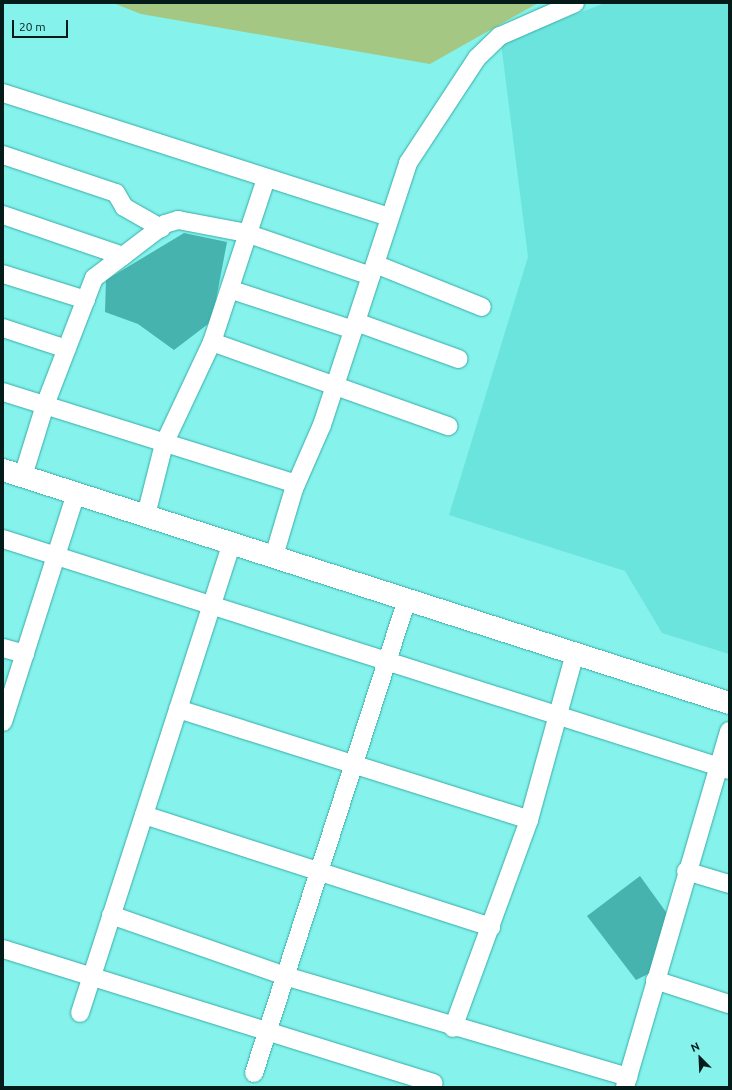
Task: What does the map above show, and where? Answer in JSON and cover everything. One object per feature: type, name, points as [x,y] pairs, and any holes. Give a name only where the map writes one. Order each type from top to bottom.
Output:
[{"type":"street","points":[[274,556],[296,484],[335,386],[408,163],[477,58],[500,36],[576,3]]},
{"type":"street","points":[[3,93],[266,179],[390,217]]},
{"type":"street","points":[[3,155],[116,194],[124,207],[161,228]]},
{"type":"street","points":[[146,516],[164,444],[212,342],[232,290],[246,233],[266,179]]},
{"type":"street","points":[[3,215],[123,256]]},
{"type":"street","points":[[482,307],[373,270],[246,233],[178,220],[161,228],[94,278],[45,405],[13,473],[729,703]]},
{"type":"street","points":[[3,274],[86,300]]},
{"type":"street","points":[[232,290],[459,358]]},
{"type":"street","points":[[3,328],[67,349]]},
{"type":"street","points":[[212,342],[448,426]]},
{"type":"street","points":[[3,392],[164,444],[296,484]]},
{"type":"street","points":[[3,722],[76,493]]},
{"type":"street","points":[[3,539],[723,768]]},
{"type":"street","points":[[80,1013],[232,543]]},
{"type":"street","points":[[254,1073],[407,599]]},
{"type":"street","points":[[3,648],[25,654]]},
{"type":"street","points":[[453,1028],[529,820],[560,716],[575,653]]},
{"type":"street","points":[[178,709],[529,820]]},
{"type":"street","points":[[112,915],[285,976],[626,1082],[686,871],[723,768],[729,731]]},
{"type":"street","points":[[144,815],[491,927]]},
{"type":"street","points":[[686,871],[729,884]]},
{"type":"street","points":[[3,949],[92,976],[267,1033],[434,1083]]},
{"type":"street","points":[[655,980],[729,1004]]},
{"type":"shaded area","points":[[605,3],[729,3],[729,654],[662,633],[625,571],[449,515],[528,257],[501,43]]},
{"type":"green space","points":[[113,3],[538,3],[430,64],[141,14]]},
{"type":"building","points":[[184,233],[227,242],[212,321],[174,350],[138,324],[105,312],[106,280]]},
{"type":"building","points":[[640,876],[671,919],[656,970],[636,980],[587,916]]}]
